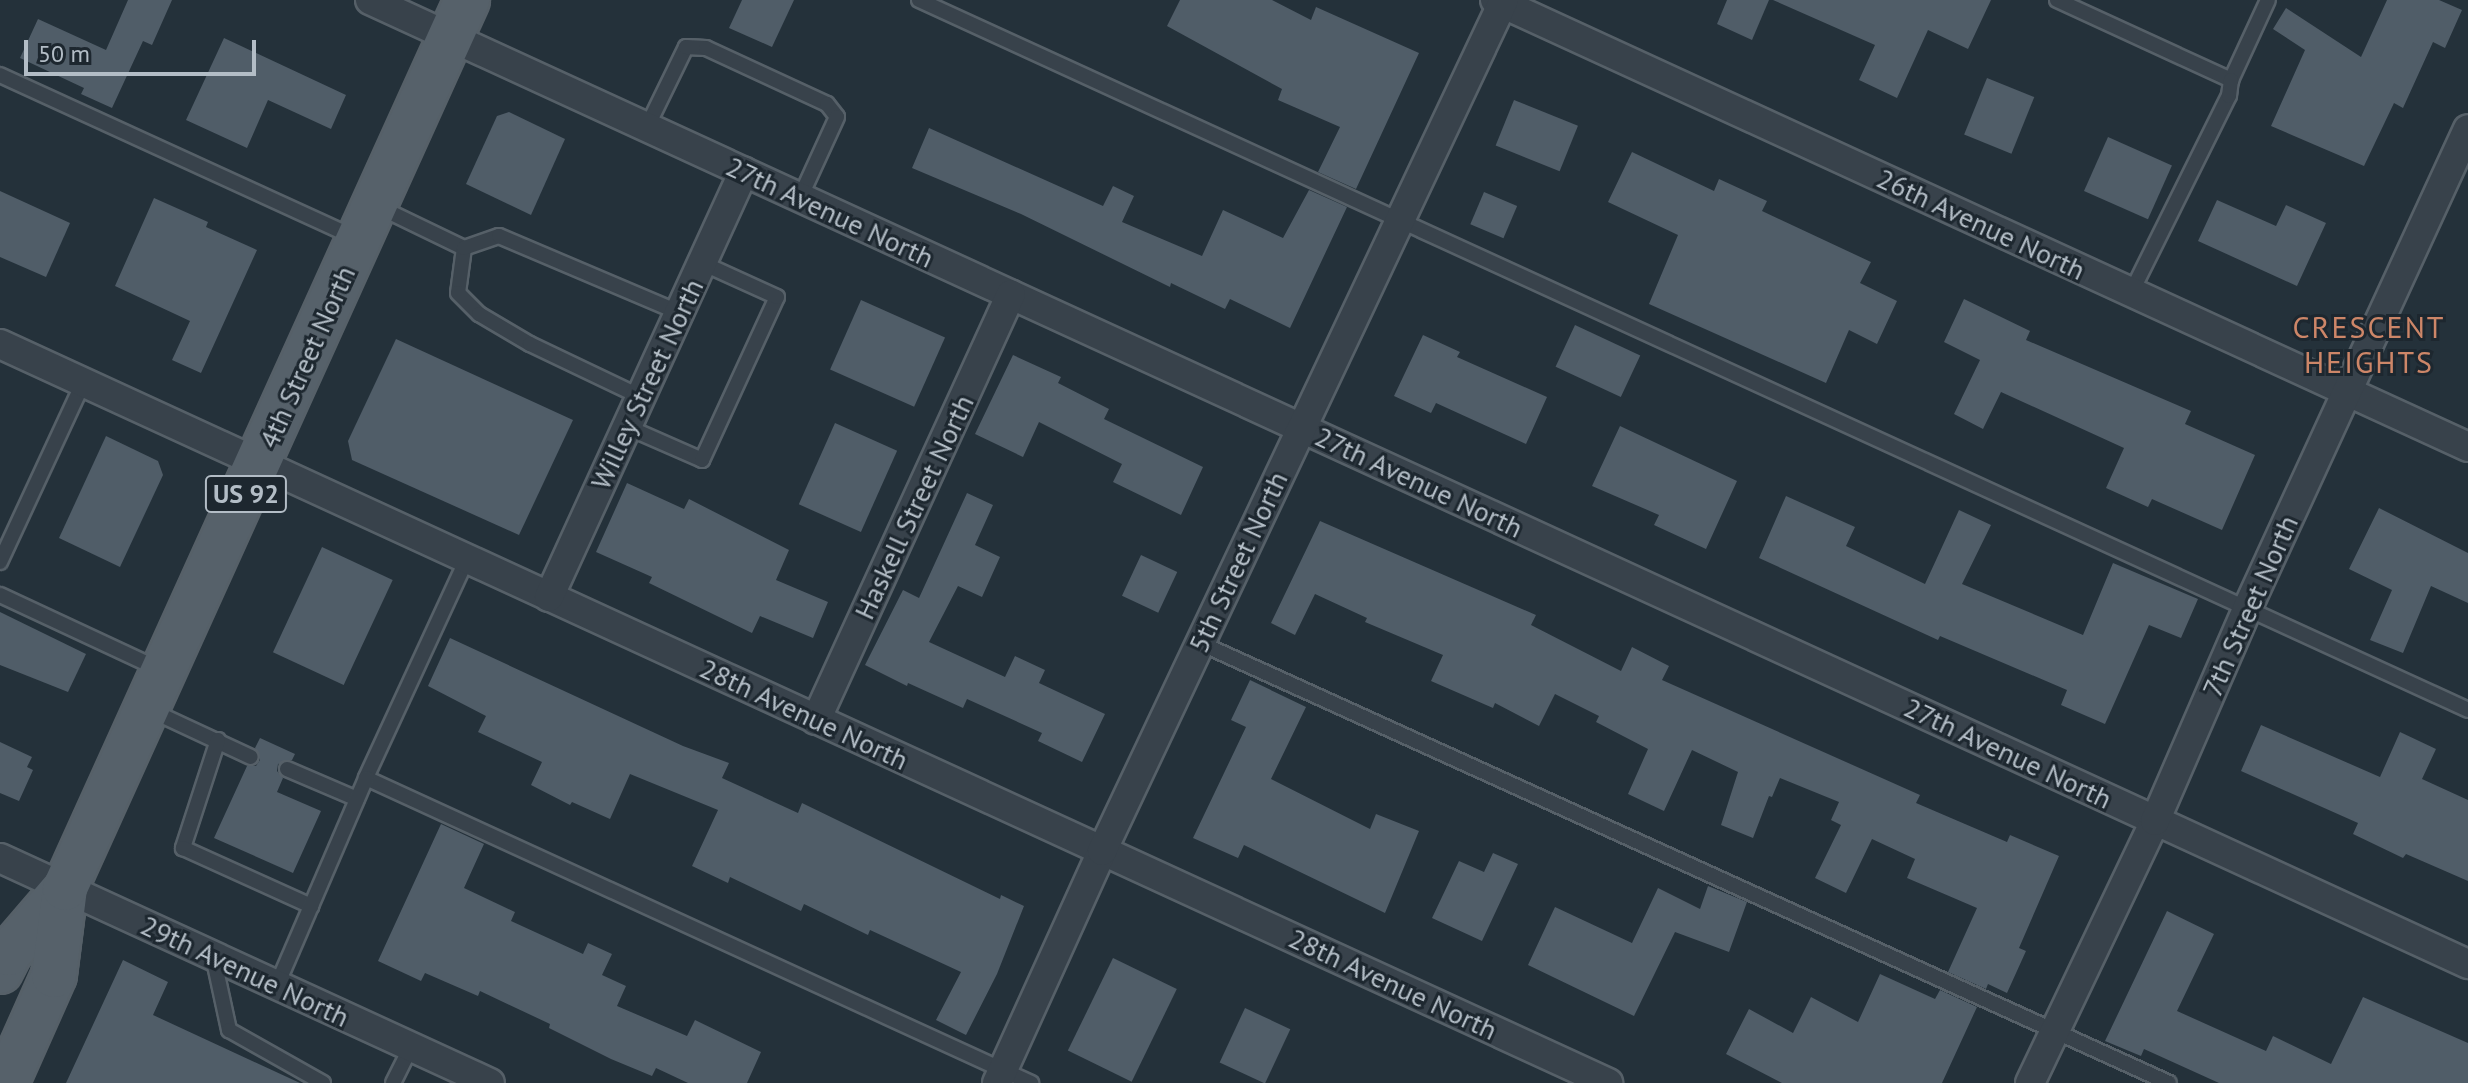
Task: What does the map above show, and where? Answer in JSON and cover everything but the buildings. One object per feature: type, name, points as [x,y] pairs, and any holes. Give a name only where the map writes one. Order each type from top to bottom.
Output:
[{"type":"main road","name":"4th Street North","points":[[0,971],[9,953],[65,888],[260,464],[365,222],[459,18]]},
{"type":"main road","name":"4th Street North","points":[[6,1083],[54,975],[65,888]]},
{"type":"street","name":"27th Avenue North","points":[[370,0],[459,18],[647,127],[2468,964]]},
{"type":"street","name":"5th Street North","points":[[1000,1076],[1102,851],[1501,1]]},
{"type":"street","name":"26th Avenue North","points":[[1501,1],[2468,447]]},
{"type":"street","name":"7th Street North","points":[[2030,1083],[2155,821],[2247,609],[2468,129]]},
{"type":"street","name":"Willey Street North","points":[[549,597],[744,172]]},
{"type":"street","name":"Haskell Street North","points":[[816,720],[1011,295]]},
{"type":"street","name":"28th Avenue North","points":[[0,344],[1608,1083]]},
{"type":"street","name":"29th Avenue North","points":[[0,858],[490,1083]]},
{"type":"lane","points":[[919,0],[1401,218],[2468,710]]},
{"type":"lane","points":[[2057,0],[2231,80]]},
{"type":"lane","points":[[2131,293],[2229,96],[2231,80],[2268,0]]},
{"type":"lane","points":[[647,127],[686,47],[706,48],[827,104],[837,117],[800,198]]},
{"type":"lane","points":[[0,75],[365,222],[464,248],[499,236],[680,313]]},
{"type":"lane","points":[[464,248],[458,293],[479,314],[530,344],[641,397]]},
{"type":"lane","points":[[627,427],[702,460],[734,392],[777,297],[702,263]]},
{"type":"lane","points":[[0,562],[83,383]]},
{"type":"lane","points":[[277,985],[366,778],[467,559]]},
{"type":"lane","points":[[0,595],[156,690],[218,740],[251,757]]},
{"type":"lane","points":[[1200,643],[2169,1083]]},
{"type":"lane","points":[[218,740],[183,848],[311,906]]},
{"type":"lane","points":[[287,769],[357,799]]},
{"type":"lane","points":[[366,778],[1000,1076],[1031,1083]]},
{"type":"lane","points":[[213,956],[229,1030],[323,1083]]},
{"type":"lane","points":[[393,1083],[411,1047]]},
{"type":"district","name":"CRESCENT HEIGHTS","points":[[2369,344]]}]
